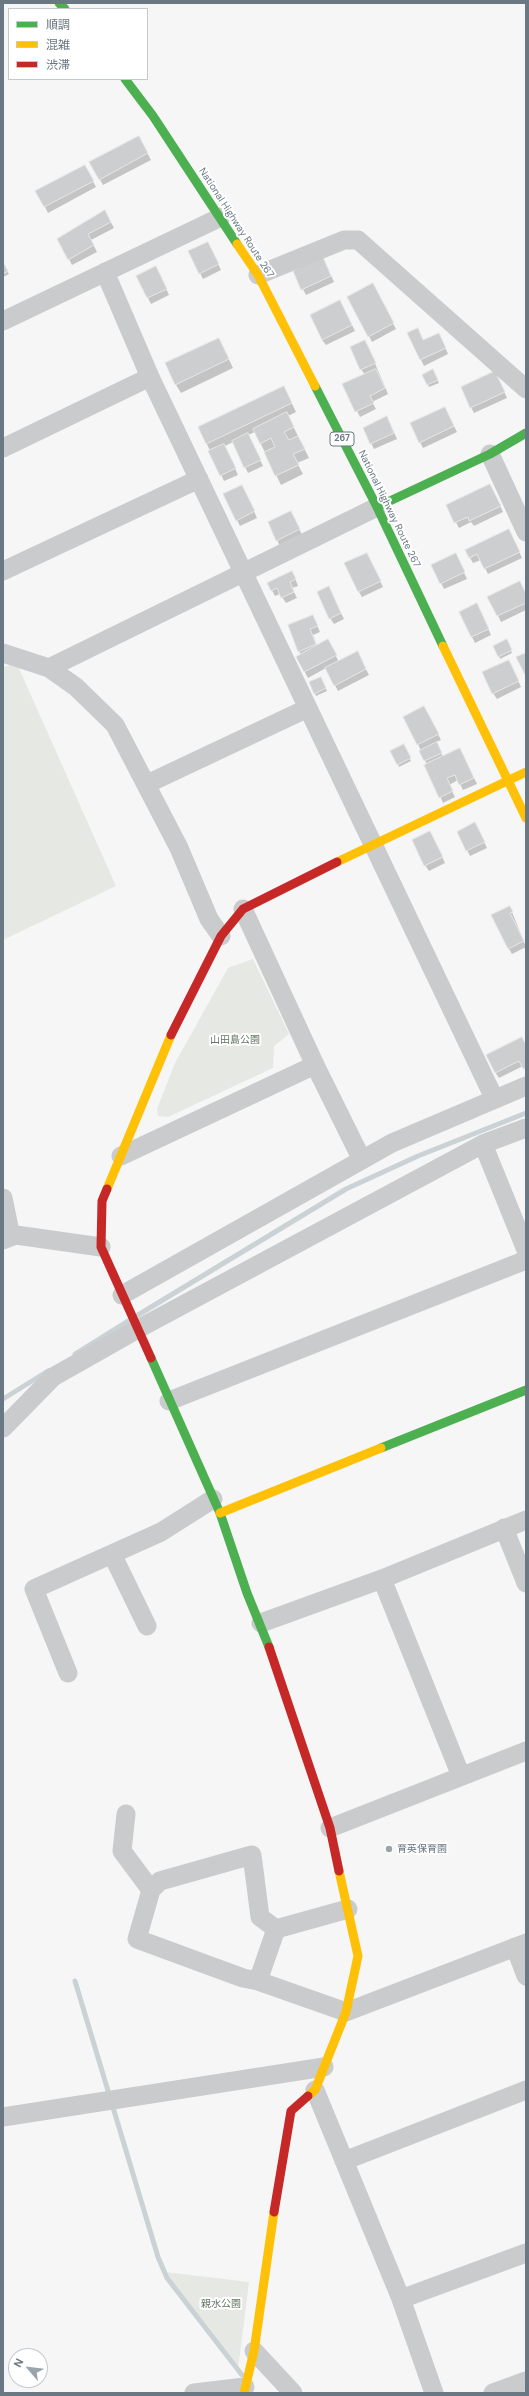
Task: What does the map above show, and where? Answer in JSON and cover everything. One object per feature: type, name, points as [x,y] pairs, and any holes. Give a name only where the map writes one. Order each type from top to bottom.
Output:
[{"type":"main road","name":"National Highway Route 267","points":[[126,80],[153,116],[258,275],[377,507],[526,818]]},
{"type":"main road","points":[[377,507],[490,454],[526,433]]},
{"type":"main road","points":[[245,2390],[254,2351],[265,2263],[291,2111],[315,2090],[346,2012],[358,1956],[330,1828],[261,1623],[247,1593],[216,1506],[100,1247],[102,1201],[164,1049],[220,936],[243,909],[373,844],[526,772]]},
{"type":"main road","points":[[216,1506],[526,1390]]},
{"type":"street","points":[[3,321],[221,217]]},
{"type":"street","points":[[258,275],[344,240],[358,240],[526,389]]},
{"type":"street","points":[[105,272],[150,377],[494,1098]]},
{"type":"street","points":[[3,448],[150,377]]},
{"type":"street","points":[[490,454],[526,532]]},
{"type":"street","points":[[3,571],[199,479]]},
{"type":"street","points":[[49,668],[377,507]]},
{"type":"street","points":[[3,653],[49,668],[76,687],[115,725],[180,848],[209,919],[220,936]]},
{"type":"street","points":[[147,784],[308,708]]},
{"type":"street","points":[[243,909],[315,1065],[362,1160]]},
{"type":"street","points":[[121,1156],[315,1065]]},
{"type":"street","points":[[125,1302],[392,1143],[494,1098],[526,1086]]},
{"type":"street","points":[[3,1428],[53,1377],[136,1329],[483,1144],[526,1128]]},
{"type":"street","points":[[483,1144],[526,1250]]},
{"type":"street","points":[[3,1198],[7,1238],[16,1235],[100,1247]]},
{"type":"street","points":[[169,1401],[526,1260]]},
{"type":"street","points":[[68,1673],[34,1589],[216,1506]]},
{"type":"street","points":[[261,1623],[382,1578],[526,1520]]},
{"type":"street","points":[[504,1528],[526,1583]]},
{"type":"street","points":[[112,1554],[147,1626]]},
{"type":"street","points":[[382,1578],[462,1776]]},
{"type":"street","points":[[330,1828],[526,1750]]},
{"type":"street","points":[[126,1814],[122,1851],[152,1890]]},
{"type":"street","points":[[276,1929],[260,1917],[252,1855],[160,1881],[152,1890],[137,1939],[243,1978],[258,1981],[346,2012],[521,1945],[526,1976]]},
{"type":"street","points":[[276,1929],[348,1908]]},
{"type":"street","points":[[258,1981],[276,1929]]},
{"type":"street","points":[[3,2117],[324,2067]]},
{"type":"street","points":[[315,2090],[401,2299],[434,2393]]},
{"type":"street","points":[[344,2161],[526,2090]]},
{"type":"street","points":[[401,2299],[526,2252]]},
{"type":"street","points":[[254,2351],[293,2393]]},
{"type":"street","points":[[493,2393],[526,2381]]},
{"type":"street","points":[[194,2393],[245,2390]]},
{"type":"green space","points":[[17,664],[116,886],[3,940],[3,667]]},
{"type":"green space","name":"山田島公園","points":[[253,959],[289,1034],[274,1046],[273,1068],[168,1117],[158,1116],[157,1109],[175,1063],[228,968]]},
{"type":"green space","name":"親水公園","points":[[165,2272],[249,2282],[238,2369],[166,2275]]},
{"type":"building","points":[[139,136],[148,153],[99,180],[89,162]]},
{"type":"building","points":[[85,165],[94,181],[44,207],[35,191]]},
{"type":"building","points":[[105,210],[111,222],[88,234],[94,245],[68,260],[57,239]]},
{"type":"building","points":[[208,242],[219,264],[199,274],[188,251]]},
{"type":"building","points":[[323,257],[331,276],[301,290],[293,271]]},
{"type":"building","points":[[3,262],[8,271],[3,274]]},
{"type":"building","points":[[156,266],[167,289],[147,298],[136,276]]},
{"type":"building","points":[[373,283],[394,323],[368,337],[347,297]]},
{"type":"building","points":[[340,300],[352,325],[322,340],[310,315]]},
{"type":"building","points":[[418,328],[423,340],[439,333],[446,348],[420,360],[407,333]]},
{"type":"building","points":[[219,338],[229,359],[175,385],[165,363]]},
{"type":"building","points":[[365,340],[376,363],[360,370],[350,347]]},
{"type":"building","points":[[376,369],[385,388],[370,396],[374,403],[355,412],[342,384]]},
{"type":"building","points":[[433,369],[438,380],[427,385],[422,375]]},
{"type":"building","points":[[495,371],[505,392],[470,408],[461,387]]},
{"type":"building","points":[[284,386],[292,403],[206,444],[198,427]]},
{"type":"building","points":[[445,407],[454,426],[419,443],[410,423]]},
{"type":"building","points":[[287,412],[294,427],[284,432],[289,440],[298,436],[305,449],[293,454],[299,465],[275,476],[264,452],[275,447],[271,438],[260,444],[253,429]]},
{"type":"building","points":[[387,416],[394,433],[370,444],[363,428]]},
{"type":"building","points":[[248,433],[261,460],[244,468],[232,441]]},
{"type":"building","points":[[224,444],[236,468],[220,476],[208,451]]},
{"type":"building","points":[[490,484],[501,506],[469,521],[468,517],[454,523],[446,505]]},
{"type":"building","points":[[242,485],[255,511],[236,521],[223,494]]},
{"type":"building","points":[[291,511],[300,529],[276,541],[268,522]]},
{"type":"building","points":[[509,529],[520,552],[484,569],[477,554],[469,558],[465,550]]},
{"type":"building","points":[[367,553],[381,581],[358,592],[344,563]]},
{"type":"building","points":[[456,553],[465,572],[440,584],[431,565]]},
{"type":"building","points":[[292,571],[296,579],[290,582],[294,592],[281,598],[277,588],[271,591],[267,583]]},
{"type":"building","points":[[520,581],[526,594],[526,603],[497,616],[487,597]]},
{"type":"building","points":[[329,586],[341,613],[329,619],[317,592]]},
{"type":"building","points":[[477,603],[489,629],[471,637],[459,612]]},
{"type":"building","points":[[313,615],[318,626],[310,629],[316,644],[298,652],[288,625]]},
{"type":"building","points":[[328,639],[337,655],[304,672],[296,657]]},
{"type":"building","points":[[507,639],[512,650],[498,657],[493,646]]},
{"type":"building","points":[[358,651],[366,669],[334,686],[325,668]]},
{"type":"building","points":[[526,653],[526,677],[516,657]]},
{"type":"building","points":[[509,660],[519,681],[492,694],[482,672]]},
{"type":"building","points":[[321,677],[326,688],[314,694],[309,682]]},
{"type":"building","points":[[424,706],[439,734],[417,745],[403,717]]},
{"type":"building","points":[[437,742],[442,753],[424,761],[419,751]]},
{"type":"building","points":[[404,744],[411,758],[397,765],[390,751]]},
{"type":"building","points":[[460,748],[474,778],[459,785],[455,775],[447,778],[453,791],[439,798],[424,765]]},
{"type":"building","points":[[475,822],[485,842],[466,851],[457,832]]},
{"type":"building","points":[[430,831],[443,857],[424,866],[412,840]]},
{"type":"building","points":[[510,906],[513,912],[510,913],[524,941],[508,949],[491,915]]},
{"type":"building","points":[[522,1037],[526,1045],[526,1067],[523,1069],[519,1061],[495,1073],[486,1055]]},
{"type":"waterway","points":[[138,1315],[346,1189],[418,1156],[526,1113]]},
{"type":"waterway","points":[[75,1354],[128,1321]]},
{"type":"waterway","points":[[3,1399],[48,1371]]},
{"type":"waterway","points":[[75,1981],[158,2257],[167,2278],[242,2375]]},
{"type":"traffic: fast","points":[[59,3],[64,8]]},
{"type":"traffic: fast","points":[[126,80],[153,116],[237,244]]},
{"type":"traffic: fast","points":[[315,386],[377,507],[443,646]]},
{"type":"traffic: fast","points":[[377,507],[490,454],[526,433]]},
{"type":"traffic: fast","points":[[151,1358],[220,1513],[247,1593],[269,1647]]},
{"type":"traffic: fast","points":[[381,1448],[526,1390]]},
{"type":"traffic: slow","points":[[237,244],[258,275],[315,386]]},
{"type":"traffic: slow","points":[[443,646],[526,818]]},
{"type":"traffic: slow","points":[[337,862],[526,772]]},
{"type":"traffic: slow","points":[[107,1189],[171,1035]]},
{"type":"traffic: slow","points":[[220,1513],[381,1448]]},
{"type":"traffic: slow","points":[[308,2096],[315,2090],[346,2012],[358,1956],[339,1871]]},
{"type":"traffic: slow","points":[[244,2393],[254,2351],[274,2212]]},
{"type":"traffic: jam","points":[[171,1035],[221,936],[243,909],[337,862]]},
{"type":"traffic: jam","points":[[107,1189],[102,1201],[101,1247],[151,1358]]},
{"type":"traffic: jam","points":[[269,1647],[330,1828],[339,1871]]},
{"type":"traffic: jam","points":[[274,2212],[291,2111],[308,2096]]},
{"type":"place","name":"育英保育園","points":[[389,1849]]}]
